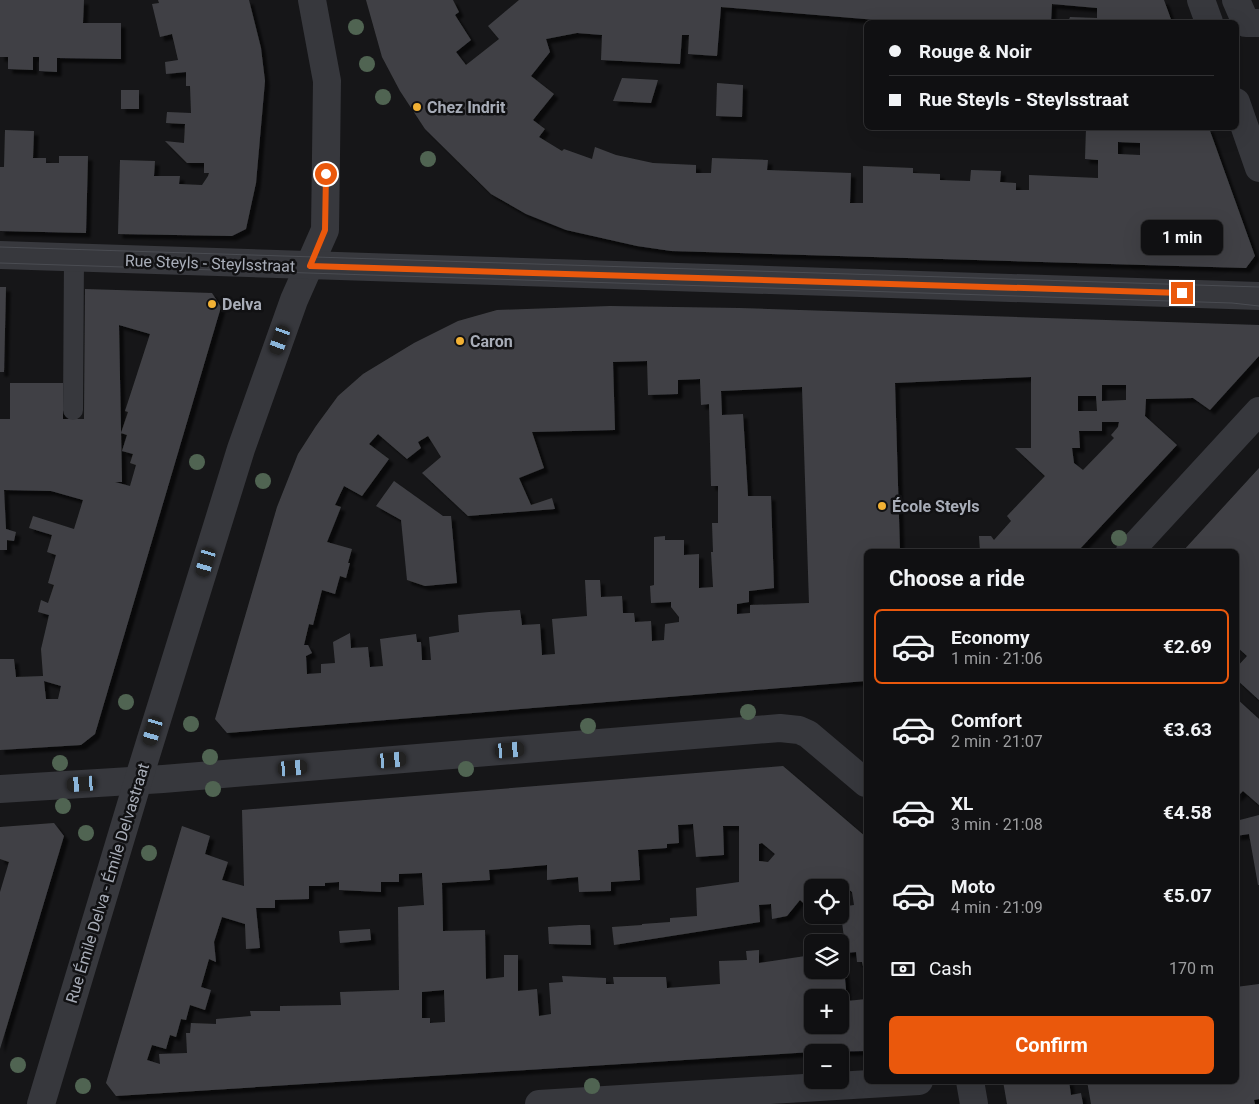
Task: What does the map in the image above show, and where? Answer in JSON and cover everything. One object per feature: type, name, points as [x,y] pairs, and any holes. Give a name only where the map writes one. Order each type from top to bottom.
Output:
[{"type":"street","name":"Rue Émile Delva - Émile Delvastraat","points":[[41,1104],[138,781],[241,449],[294,300],[325,230],[327,81],[312,0]]},
{"type":"street","points":[[1202,0],[1208,20]]},
{"type":"street","points":[[1236,0],[1246,23],[1259,22]]},
{"type":"street","points":[[1239,110],[1258,162]]},
{"type":"street","name":"Rue Steyls - Steylsstraat","points":[[0,255],[1259,296]]},
{"type":"street","points":[[1132,549],[1259,411]]},
{"type":"street","points":[[0,789],[138,781],[780,728],[799,730],[808,734],[864,781]]},
{"type":"street","points":[[539,1104],[869,1084]]},
{"type":"street","points":[[971,1084],[974,1104]]},
{"type":"lane","points":[[73,410],[74,258]]},
{"type":"building","points":[[0,0],[84,0],[83,23],[121,23],[121,59],[57,58],[57,72],[39,71],[39,57],[33,57],[33,70],[8,69],[8,57],[0,57]]},
{"type":"building","points":[[158,0],[249,0],[261,48],[265,81],[256,183],[246,229],[232,236],[118,234],[120,160],[155,161],[154,176],[180,176],[179,184],[202,185],[209,173],[204,173],[204,163],[187,163],[165,141],[184,143],[185,124],[166,123],[167,112],[191,113],[190,86],[186,86],[186,72],[166,74],[165,62],[178,60],[172,34],[160,37],[152,4],[159,3]]},
{"type":"building","points":[[366,0],[453,0],[459,12],[455,15],[471,40],[456,52],[466,65],[499,39],[488,26],[519,0],[1164,0],[1171,20],[1069,20],[1070,17],[1097,18],[1097,8],[1052,4],[1051,20],[877,20],[721,7],[717,56],[688,54],[689,35],[682,35],[680,64],[601,60],[602,35],[577,33],[546,39],[550,52],[531,76],[554,94],[533,120],[545,129],[539,137],[562,151],[564,149],[592,159],[595,147],[616,155],[653,163],[696,165],[696,173],[711,173],[712,158],[768,160],[767,170],[851,173],[850,203],[863,203],[863,166],[913,168],[913,173],[940,174],[940,180],[970,181],[971,170],[1001,171],[1000,182],[1016,183],[1016,190],[1029,190],[1029,175],[1098,178],[1098,160],[1085,159],[1086,130],[1210,130],[1255,256],[1246,268],[671,251],[637,246],[566,230],[526,214],[491,194],[425,129],[400,91],[382,57]],"holes":[[[1118,142],[1140,143],[1140,155],[1118,154]]]},
{"type":"building","points":[[622,78],[658,80],[651,103],[613,101]]},
{"type":"building","points":[[717,83],[743,85],[742,117],[716,116]]},
{"type":"building","points":[[121,90],[139,90],[139,109],[121,109]]},
{"type":"building","points":[[5,130],[34,131],[33,158],[46,158],[46,163],[59,163],[59,156],[88,156],[86,233],[0,231],[0,167],[4,167]]},
{"type":"building","points":[[0,287],[6,287],[4,372],[0,372]]},
{"type":"building","points":[[85,289],[212,293],[221,307],[95,734],[81,745],[0,750],[0,659],[14,659],[16,677],[43,676],[41,649],[49,615],[38,612],[41,600],[48,603],[54,585],[48,583],[56,555],[47,552],[52,535],[29,528],[33,516],[74,529],[83,500],[51,491],[4,490],[6,529],[16,532],[14,541],[7,540],[7,550],[0,550],[0,419],[10,419],[10,383],[63,383],[63,419],[84,419]],"holes":[[[119,325],[150,334],[125,411],[128,412],[121,433]],[[121,433],[127,435],[122,451],[133,454],[130,463],[136,465],[130,486],[115,482],[122,482]],[[44,681],[61,686],[58,699],[46,699]]]},
{"type":"building","points":[[610,306],[739,308],[1259,325],[1259,356],[1210,410],[1193,398],[1146,399],[1145,416],[1177,445],[1080,549],[980,549],[979,536],[991,536],[994,540],[1011,521],[1007,516],[1045,476],[1015,448],[1031,448],[1031,377],[895,383],[900,549],[864,549],[864,681],[227,733],[215,719],[277,507],[298,454],[338,396],[363,374],[414,343],[458,321],[497,310]],"holes":[[[647,361],[648,395],[678,394],[678,380],[700,379],[701,405],[709,404],[711,486],[718,486],[718,523],[712,523],[713,587],[699,588],[699,554],[684,555],[684,540],[665,540],[665,536],[654,537],[654,585],[650,586],[651,603],[671,602],[671,607],[679,617],[679,622],[665,624],[664,640],[652,641],[651,621],[635,622],[634,613],[623,613],[622,596],[601,597],[600,580],[585,580],[587,616],[552,619],[555,654],[542,655],[540,624],[522,625],[520,610],[489,612],[458,615],[459,632],[429,637],[431,660],[422,660],[421,642],[417,642],[416,634],[380,639],[383,666],[370,667],[368,647],[351,648],[350,633],[333,642],[335,663],[321,664],[321,673],[307,674],[306,656],[312,653],[308,645],[304,645],[309,624],[313,625],[322,590],[335,594],[340,576],[346,578],[350,563],[348,563],[352,549],[327,542],[341,507],[335,505],[344,486],[362,496],[389,459],[369,444],[378,434],[407,459],[421,448],[418,442],[428,436],[441,457],[422,473],[468,516],[555,509],[552,498],[531,505],[519,478],[544,468],[532,432],[615,430],[613,362]],[[1102,385],[1126,385],[1126,400],[1102,401]],[[802,387],[809,603],[750,605],[750,613],[737,614],[737,604],[749,602],[749,591],[774,588],[771,496],[748,496],[743,414],[722,415],[721,391]],[[1078,396],[1096,396],[1097,411],[1078,411]],[[1102,422],[1119,422],[1118,427],[1111,435],[1114,438],[1083,470],[1074,463],[1072,448],[1080,448],[1079,431],[1102,431]]]},
{"type":"building","points":[[1259,468],[1259,700],[1239,682],[1239,665],[1247,656],[1239,649],[1239,549],[1185,549]]},
{"type":"building","points":[[394,481],[443,516],[451,516],[457,583],[425,586],[407,580],[401,520],[376,506]]},
{"type":"building","points":[[1239,701],[1259,719],[1259,805],[1243,791],[1239,795]]},
{"type":"building","points":[[783,766],[864,835],[864,971],[862,962],[857,962],[856,952],[849,953],[849,934],[844,934],[842,924],[849,924],[849,906],[854,905],[852,892],[849,890],[849,879],[804,879],[804,904],[800,900],[787,916],[772,919],[771,904],[759,905],[760,922],[614,945],[612,927],[670,922],[670,918],[697,916],[696,888],[739,882],[739,826],[723,826],[724,855],[696,857],[693,824],[678,825],[679,843],[667,844],[667,848],[638,850],[640,880],[611,882],[611,891],[579,892],[578,877],[547,880],[547,865],[489,870],[490,880],[442,883],[443,931],[485,930],[486,979],[504,977],[504,955],[518,955],[518,991],[537,989],[539,1016],[551,1014],[549,983],[563,982],[562,976],[606,978],[606,984],[614,984],[613,977],[666,977],[667,988],[720,984],[719,961],[747,960],[746,951],[759,950],[759,963],[804,956],[804,979],[845,979],[846,989],[804,989],[804,1034],[849,1034],[849,1001],[864,999],[864,1051],[849,1051],[849,1044],[804,1044],[804,1053],[116,1096],[106,1083],[182,826],[210,836],[205,854],[228,862],[222,880],[244,886],[242,810]],"holes":[[[762,843],[775,854],[768,862],[759,861],[759,844]],[[422,873],[424,905],[398,907],[399,990],[340,992],[341,1005],[280,1006],[280,1011],[250,1011],[251,1016],[216,1019],[216,1024],[191,1023],[190,1033],[186,1033],[187,1053],[159,1054],[160,1064],[147,1060],[152,1045],[166,1049],[170,1035],[176,1037],[181,1019],[186,1020],[190,1005],[205,1010],[211,990],[201,987],[209,959],[216,962],[214,942],[222,917],[245,924],[246,949],[260,948],[256,908],[275,908],[275,900],[309,899],[309,886],[325,886],[325,883],[339,882],[339,890],[381,892],[381,882],[399,882],[399,874]],[[444,990],[445,1022],[430,1023],[430,1018],[422,1018],[422,992]]]},
{"type":"building","points":[[1259,815],[1259,885],[1249,834],[1239,836],[1239,820]]},
{"type":"building","points":[[54,823],[64,836],[0,1049],[0,892],[9,862],[0,859],[0,827]]},
{"type":"building","points":[[590,925],[591,945],[549,944],[548,927]]},
{"type":"building","points":[[370,929],[371,940],[340,943],[339,931]]},
{"type":"building","points":[[1259,984],[1259,1099],[1254,1100],[1255,1104],[1091,1104],[1088,1084],[1239,1084],[1239,987]]},
{"type":"building","points":[[1004,1084],[1069,1084],[1071,1095],[1081,1093],[1083,1104],[1007,1104]]},
{"type":"tram line","points":[[0,247],[1259,287]]},
{"type":"tram line","points":[[0,263],[1232,303],[1259,306]]},
{"type":"place","name":"Chez Indrit","points":[[417,107]]},
{"type":"place","name":"Delva","points":[[212,304]]},
{"type":"place","name":"Caron","points":[[460,341]]},
{"type":"place","name":"École Steyls","points":[[882,506]]},
{"type":"route","points":[[326,174],[325,230],[310,266],[1182,293]]}]
